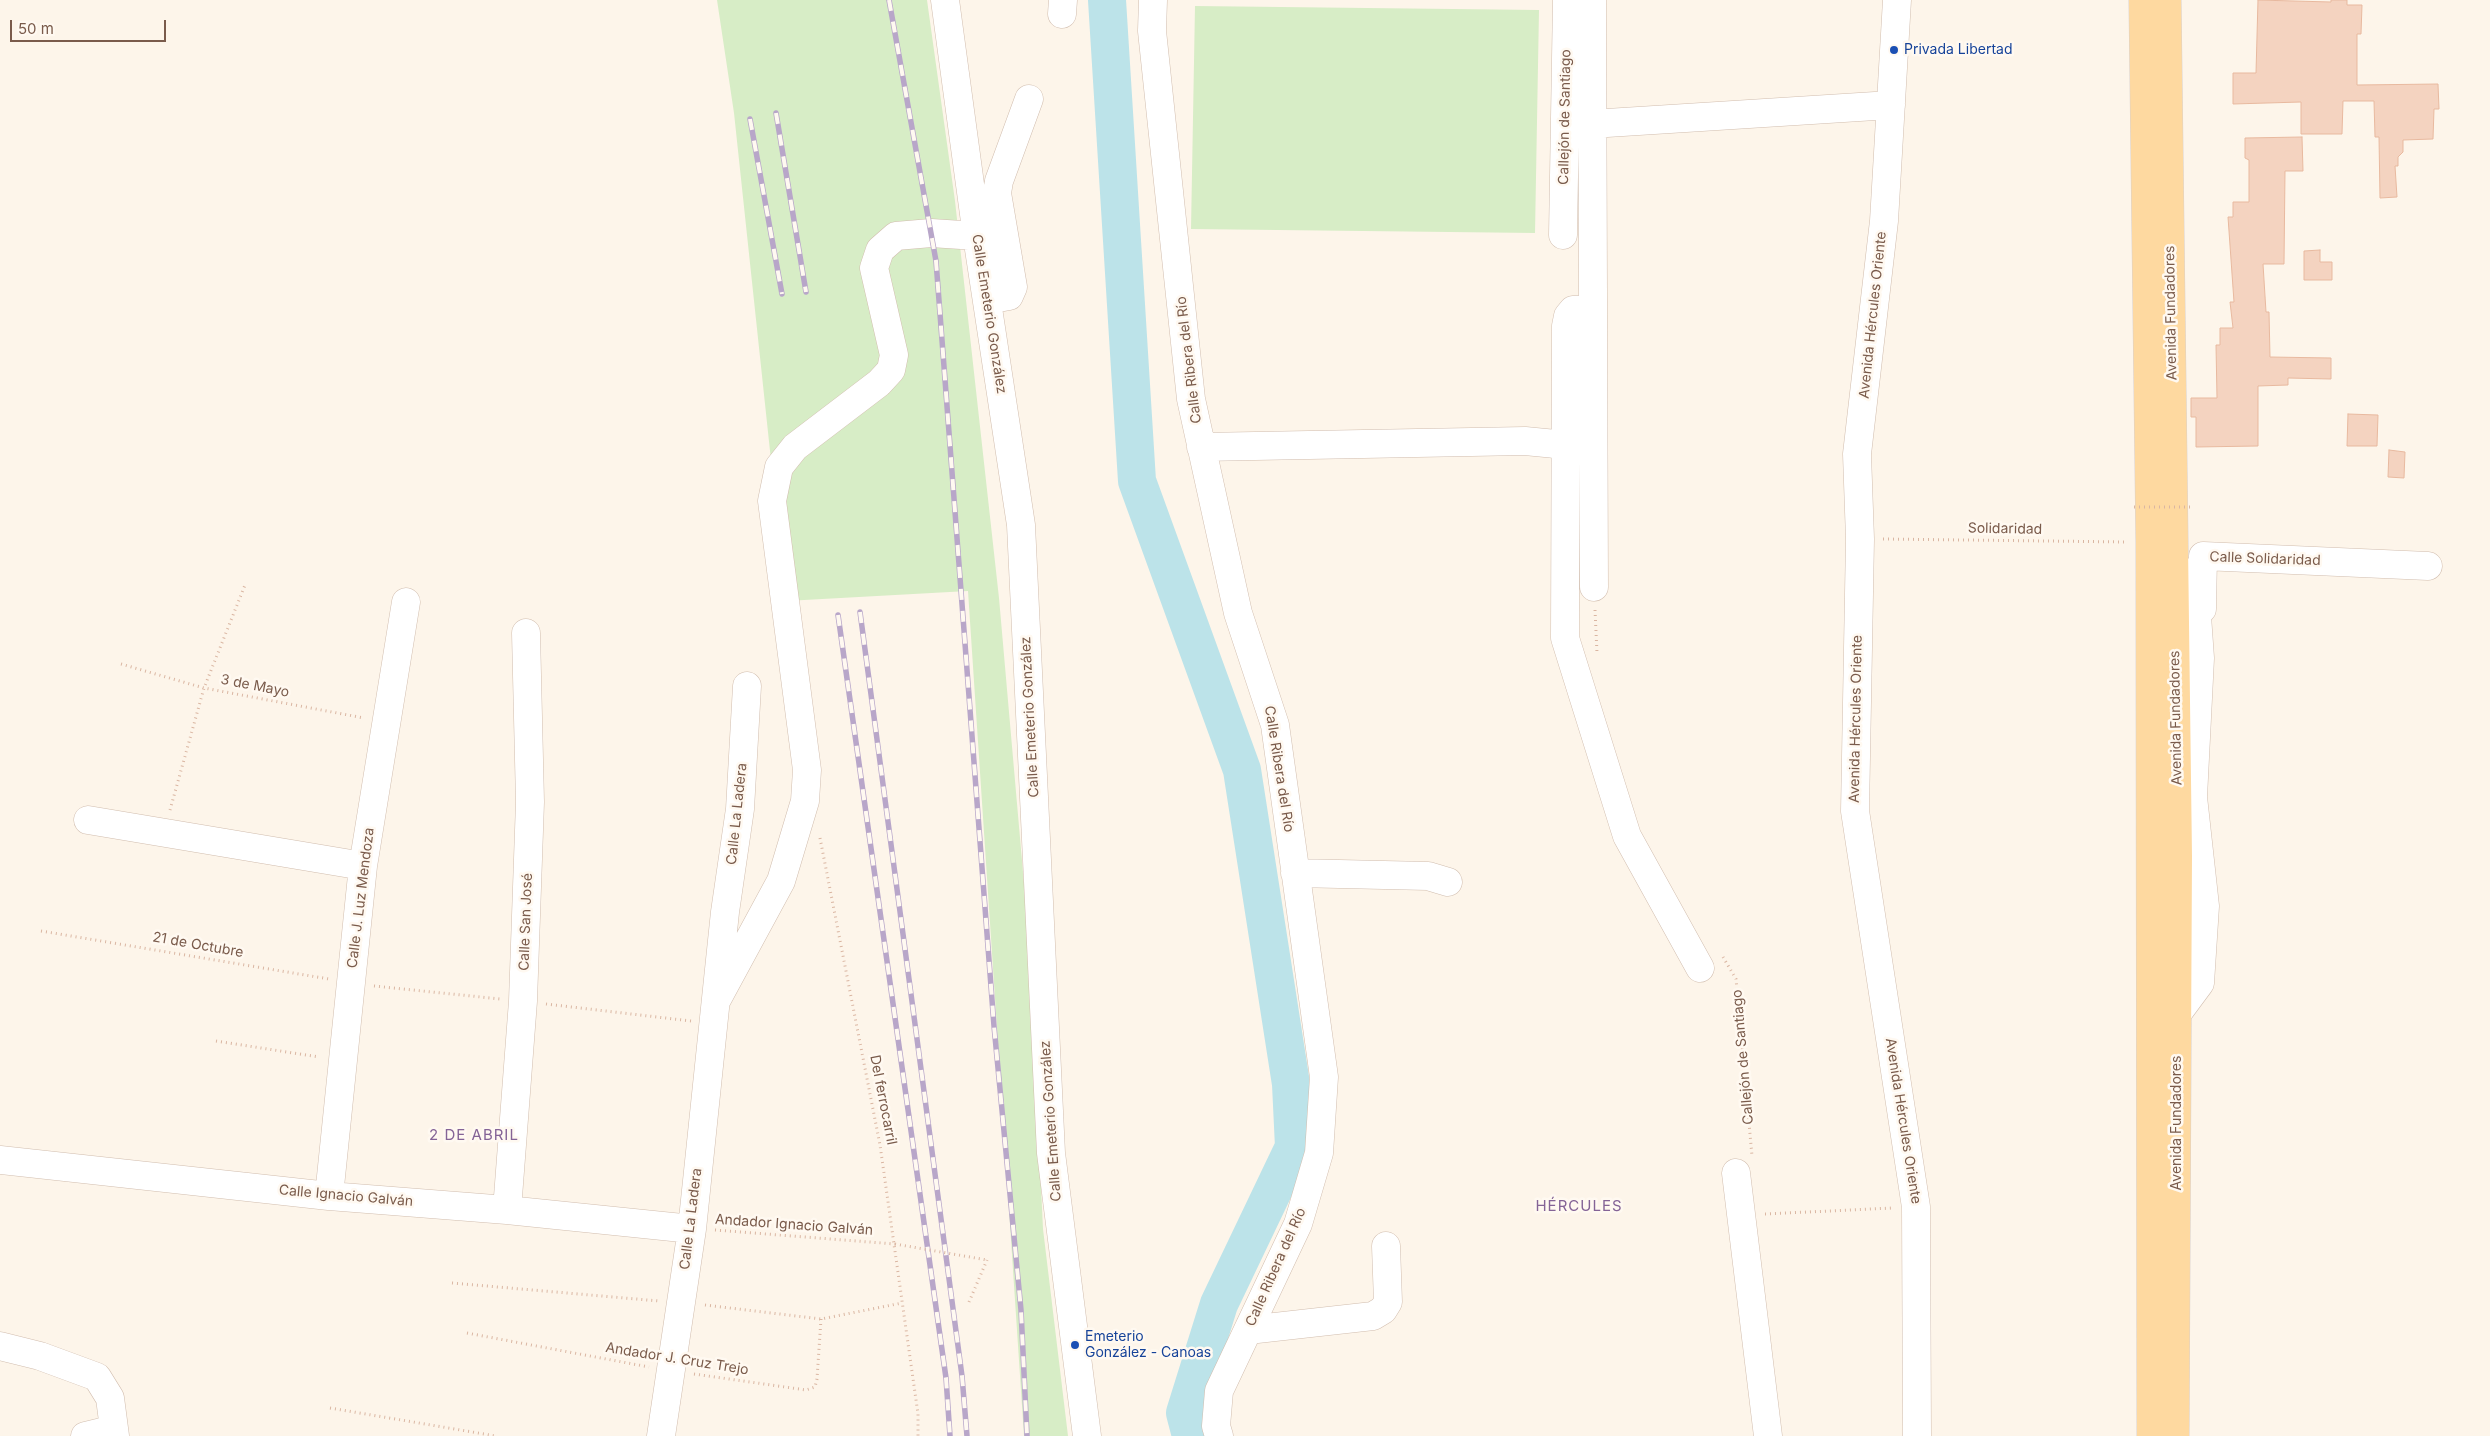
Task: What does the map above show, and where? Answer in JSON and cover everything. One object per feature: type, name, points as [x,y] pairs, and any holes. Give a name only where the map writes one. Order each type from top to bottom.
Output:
[{"type":"main road","name":"Avenida Fundadores","points":[[2143,0],[2150,542],[2150,1436]]},
{"type":"main road","name":"Avenida Fundadores","points":[[2167,0],[2177,1014],[2176,1436]]},
{"type":"street","name":"Calle Emeterio González","points":[[945,0],[977,236],[1020,525],[1051,1153],[1087,1436]]},
{"type":"street","name":"Calle Ribera del Río","points":[[1153,0],[1152,32],[1160,118],[1191,399],[1238,613],[1275,725],[1324,1077],[1319,1153],[1298,1224],[1218,1391],[1216,1426],[1220,1436]]},
{"type":"street","name":"Callejón de Santiago","points":[[1563,235],[1567,0]]},
{"type":"street","name":"Callejón de Santiago","points":[[1592,0],[1594,587]]},
{"type":"street","name":"Avenida Hércules Oriente","points":[[1897,0],[1884,221],[1857,454],[1860,539],[1854,811],[1916,1207],[1917,1436]]},
{"type":"street","points":[[987,300],[1008,296],[1013,287],[997,193],[999,181],[1029,99]]},
{"type":"street","points":[[1591,124],[1891,105]]},
{"type":"street","name":"Calle La Ladera","points":[[716,1001],[781,881],[805,801],[807,770],[772,501],[780,467],[795,447],[879,383],[890,370],[894,355],[874,268],[880,250],[896,236],[931,233],[977,236]]},
{"type":"street","points":[[1593,309],[1574,310],[1568,316],[1566,326],[1565,638],[1627,836],[1711,961]]},
{"type":"street","points":[[1201,447],[1525,441],[1566,445]]},
{"type":"street","name":"Calle Solidaridad","points":[[2200,658],[2203,556],[2428,566]]},
{"type":"street","points":[[2174,562],[2189,585],[2196,602],[2200,658],[2193,797],[2205,906],[2200,983],[2177,1014]]},
{"type":"street","name":"Calle J. Luz Mendoza","points":[[329,1196],[363,866],[406,602]]},
{"type":"street","name":"Calle San José","points":[[507,1210],[523,1001],[530,802],[526,633]]},
{"type":"street","name":"Calle La Ladera","points":[[661,1436],[669,1370],[692,1228],[716,1001],[740,809],[747,686]]},
{"type":"street","points":[[88,820],[363,866]]},
{"type":"street","points":[[1295,873],[1420,876],[1448,882]]},
{"type":"street","name":"Calle Ignacio Galván","points":[[0,1160],[329,1196],[507,1210],[692,1228]]},
{"type":"street","points":[[1745,1169],[1768,1436]]},
{"type":"street","points":[[1248,1330],[1373,1316],[1383,1310],[1388,1302],[1386,1246]]},
{"type":"street","points":[[0,1346],[40,1356],[98,1377],[110,1398],[115,1432],[85,1436]]},
{"type":"path","points":[[2134,507],[2191,507]]},
{"type":"path","name":"Solidaridad","points":[[1860,539],[2150,542]]},
{"type":"path","points":[[164,832],[204,688],[245,585]]},
{"type":"path","points":[[1594,587],[1599,661]]},
{"type":"path","name":"3 de Mayo","points":[[121,664],[204,688],[387,722]]},
{"type":"path","name":"Del ferrocarril","points":[[818,828],[880,1145],[918,1414],[918,1436]]},
{"type":"path","name":"21 de Octubre","points":[[41,931],[351,983]]},
{"type":"path","name":"Callejón de Santiago","points":[[1711,961],[1736,979],[1745,1169]]},
{"type":"path","points":[[216,1041],[343,1060]]},
{"type":"path","points":[[1758,1214],[1916,1207]]},
{"type":"path","name":"Andador Ignacio Galván","points":[[692,1228],[895,1244],[987,1260],[970,1302]]},
{"type":"path","name":"Andador J. Cruz Trejo","points":[[467,1333],[669,1370],[806,1390],[815,1388],[817,1379],[821,1319]]},
{"type":"path","points":[[330,1408],[496,1436]]},
{"type":"green space","points":[[717,0],[927,0],[955,201],[999,598],[1030,952],[1043,1229],[1068,1436],[1024,1436],[968,591],[786,601],[734,113]]},
{"type":"green space","points":[[1195,6],[1539,10],[1535,233],[1191,229]]},
{"type":"building","points":[[2258,0],[2331,2],[2331,0],[2347,0],[2347,5],[2362,5],[2361,34],[2357,34],[2357,85],[2438,84],[2439,109],[2434,109],[2433,139],[2403,140],[2403,152],[2398,157],[2398,166],[2395,166],[2397,197],[2380,198],[2379,137],[2375,137],[2374,101],[2343,101],[2342,134],[2301,134],[2301,102],[2233,104],[2233,73],[2256,73]]},
{"type":"building","points":[[2302,137],[2303,171],[2285,171],[2284,264],[2263,264],[2266,312],[2269,312],[2270,357],[2331,358],[2331,379],[2288,378],[2288,385],[2258,386],[2258,446],[2196,447],[2196,417],[2191,417],[2191,398],[2217,398],[2216,345],[2220,345],[2220,328],[2233,328],[2230,302],[2234,302],[2228,217],[2233,217],[2233,202],[2249,202],[2249,160],[2245,158],[2245,138]]},
{"type":"building","points":[[2320,250],[2320,262],[2332,262],[2332,280],[2304,280],[2304,251]]},
{"type":"building","points":[[2348,414],[2378,415],[2377,446],[2347,446]]},
{"type":"building","points":[[2389,450],[2405,452],[2404,478],[2388,477]]},
{"type":"waterway","points":[[1107,0],[1137,481],[1242,770],[1291,1084],[1294,1147],[1219,1304],[1185,1413],[1191,1436]]},
{"type":"railway","points":[[889,0],[936,261],[994,1026],[1021,1310],[1027,1436]]},
{"type":"railway","points":[[776,113],[806,292]]},
{"type":"railway","points":[[750,119],[782,294]]},
{"type":"railway","points":[[860,612],[962,1376],[967,1436]]},
{"type":"railway","points":[[838,615],[946,1378],[950,1436]]},
{"type":"place","name":"Privada Libertad","points":[[1894,50]]},
{"type":"place","name":"Emeterio González - Canoas","points":[[1075,1345]]},
{"type":"district","name":"2 DE ABRIL","points":[[474,1135]]},
{"type":"district","name":"HÉRCULES","points":[[1579,1206]]}]
